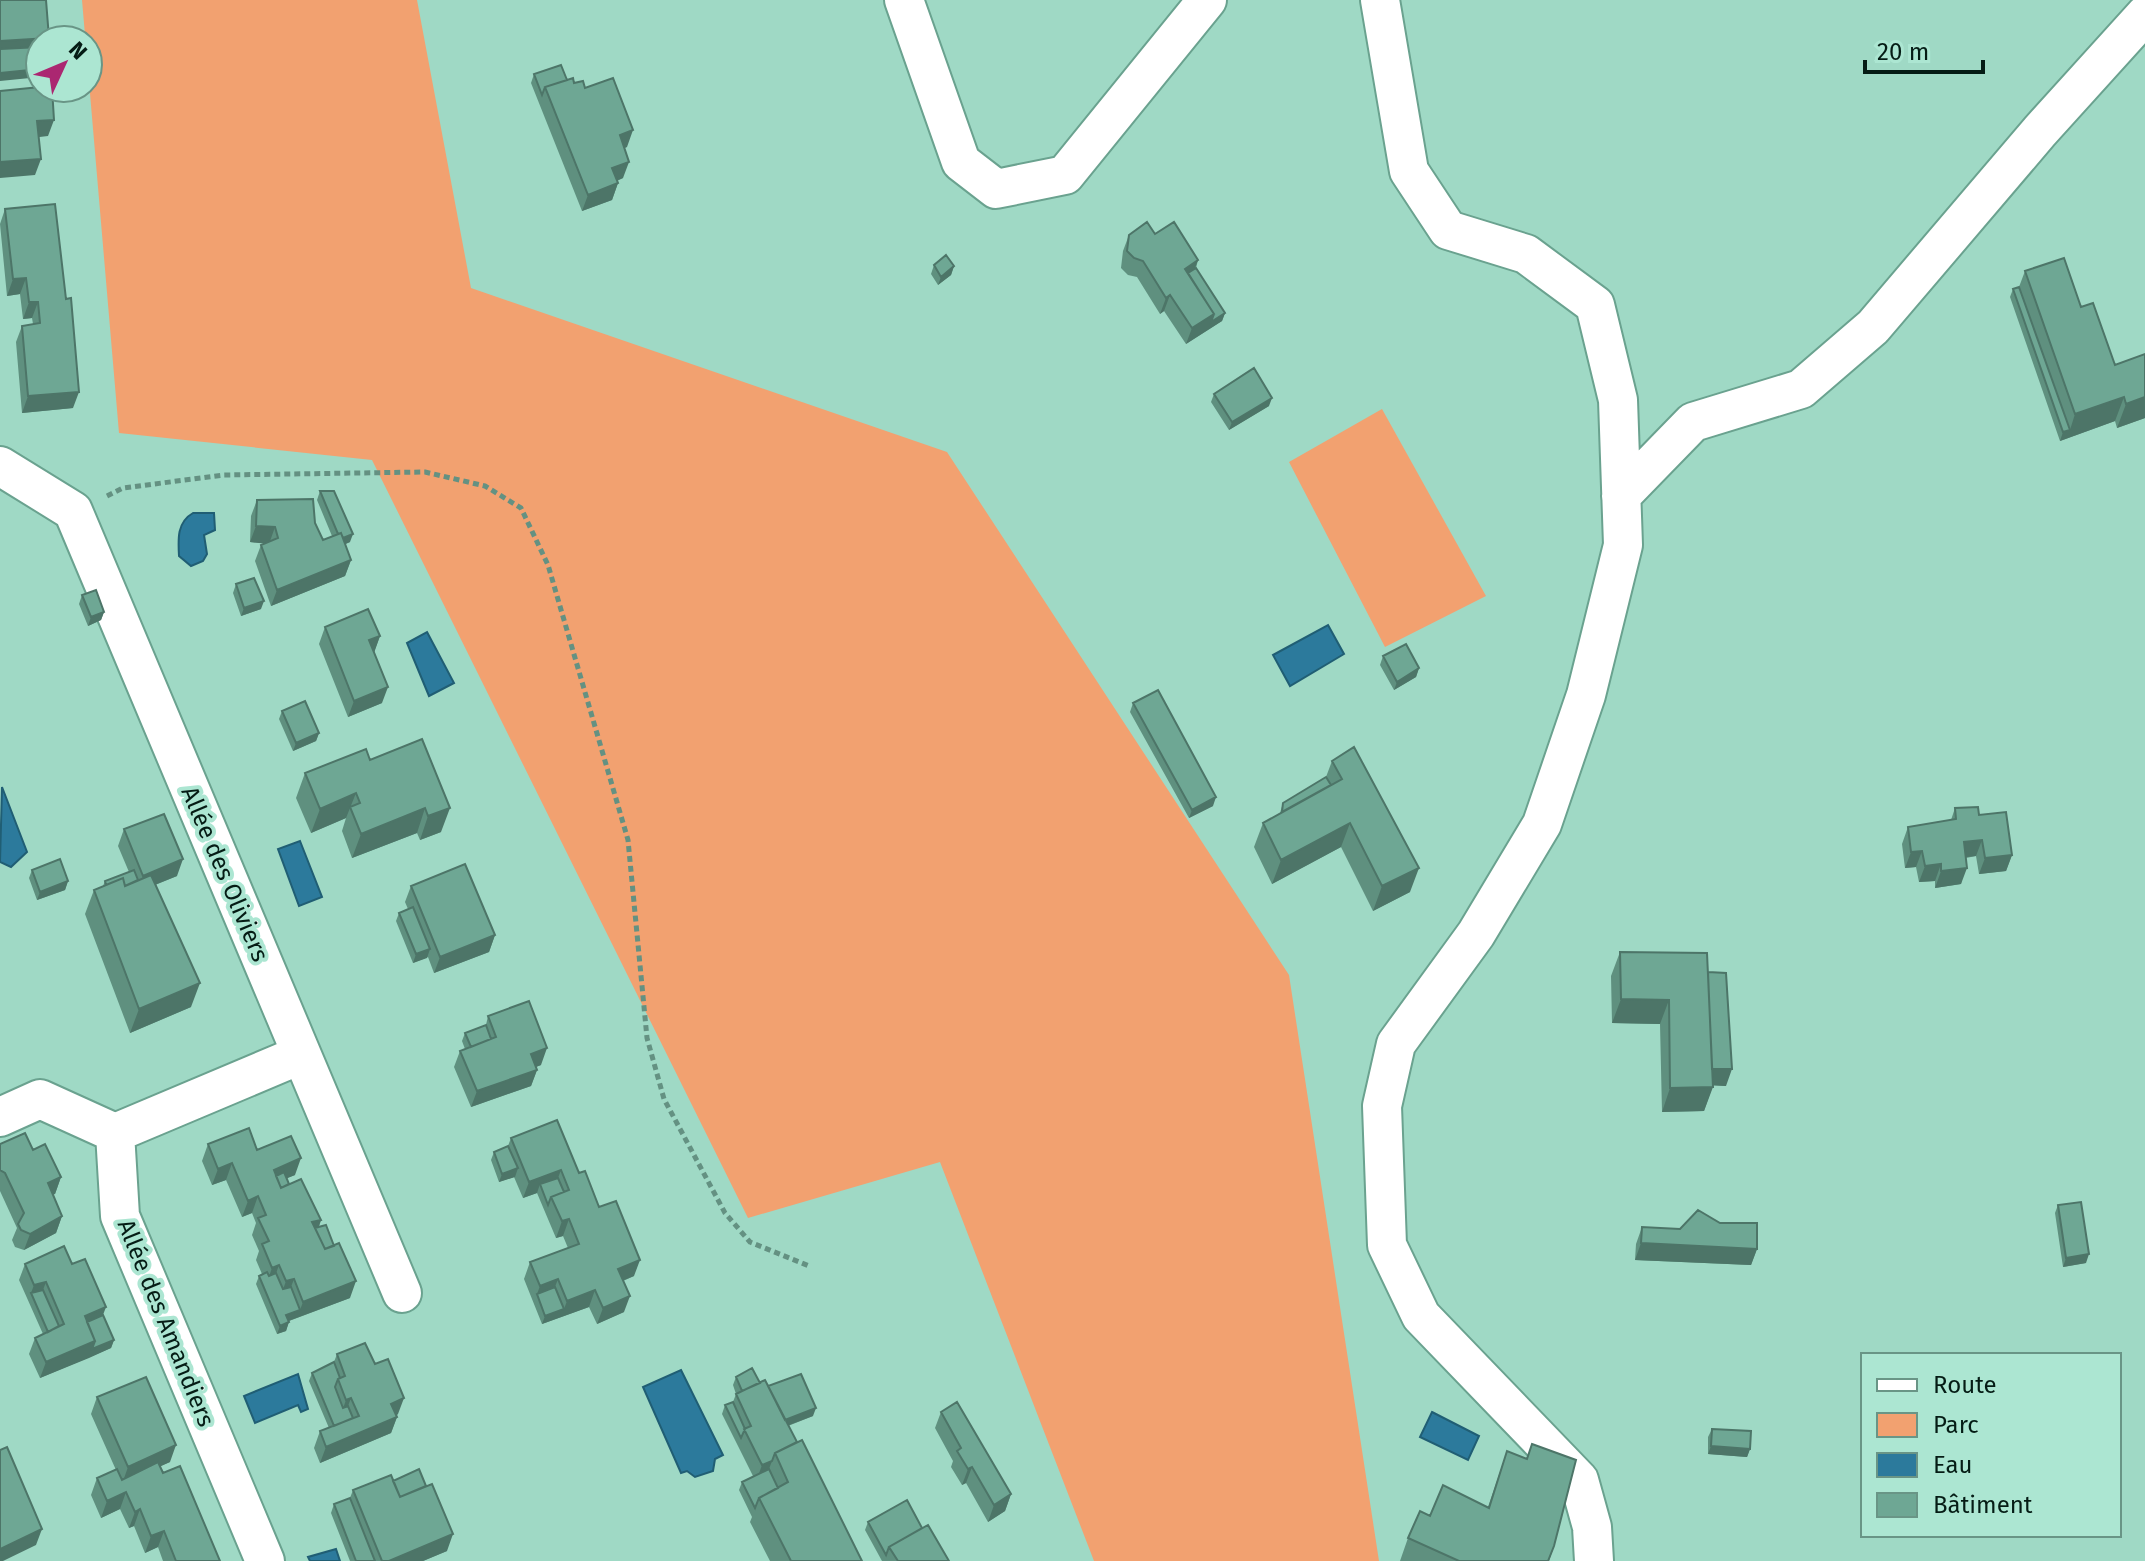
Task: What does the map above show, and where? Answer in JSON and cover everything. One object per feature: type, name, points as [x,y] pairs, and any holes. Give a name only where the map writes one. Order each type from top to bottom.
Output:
[{"type":"street","points":[[904,0],[961,162],[996,189],[1065,175],[1207,0]]},
{"type":"street","points":[[1380,0],[1409,171],[1448,230],[1526,254],[1595,305],[1618,400],[1623,545],[1586,695],[1542,824],[1476,934],[1396,1044],[1382,1106],[1387,1245],[1421,1316],[1579,1480],[1592,1527],[1594,1561]]},
{"type":"street","points":[[1621,496],[1693,422],[1801,389],[1873,327],[2040,131],[2145,15]]},
{"type":"street","points":[[10,472],[73,511]]},
{"type":"street","name":"Allée des Oliviers","points":[[73,511],[402,1293]]},
{"type":"street","points":[[0,1117],[40,1099],[115,1133],[300,1055]]},
{"type":"street","name":"Allée des Amandiers","points":[[115,1133],[120,1216],[265,1561]]},
{"type":"path","points":[[73,511],[123,488],[224,475],[425,472],[485,486],[521,508],[548,565],[628,840],[647,1038],[664,1099],[725,1213],[750,1242],[809,1266]]},
{"type":"green space","points":[[82,0],[417,0],[471,288],[947,452],[1289,975],[1379,1561],[1094,1561],[940,1162],[748,1218],[372,460],[119,433],[91,104],[104,104],[104,24],[84,24]]},
{"type":"green space","points":[[1382,409],[1486,596],[1385,647],[1289,462]]},
{"type":"water","points":[[193,513],[214,513],[215,530],[204,535],[207,554],[203,561],[191,566],[179,556],[179,543],[181,526]]},
{"type":"water","points":[[1328,625],[1344,654],[1290,686],[1273,655]]},
{"type":"water","points":[[427,632],[454,683],[429,696],[407,643]]},
{"type":"water","points":[[2,787],[27,852],[11,867],[0,862]]},
{"type":"water","points":[[300,841],[322,897],[299,906],[278,849]]},
{"type":"water","points":[[681,1370],[723,1455],[715,1459],[713,1471],[695,1477],[687,1471],[681,1473],[643,1387]]},
{"type":"water","points":[[298,1374],[308,1409],[301,1412],[298,1405],[255,1423],[244,1396]]},
{"type":"water","points":[[1432,1412],[1479,1436],[1468,1460],[1420,1437]]},
{"type":"water","points":[[336,1549],[340,1561],[310,1561],[308,1557]]},
{"type":"building","points":[[0,0],[46,0],[48,24],[24,24],[24,40],[0,41]]},
{"type":"building","points":[[24,48],[24,71],[0,73],[0,49]]},
{"type":"building","points":[[561,65],[567,80],[545,87],[542,95],[534,74]]},
{"type":"building","points":[[573,78],[574,83],[583,81],[585,88],[613,78],[633,130],[620,135],[629,162],[612,168],[618,183],[588,195],[545,87]]},
{"type":"building","points":[[24,89],[24,104],[53,104],[54,120],[37,121],[41,159],[0,162],[0,91]]},
{"type":"building","points":[[55,204],[66,299],[71,298],[79,392],[28,396],[22,326],[40,323],[38,302],[29,302],[26,278],[13,279],[5,209]]},
{"type":"building","points":[[1147,222],[1155,234],[1174,222],[1198,260],[1185,269],[1214,314],[1192,328],[1170,295],[1166,298],[1143,261],[1127,251],[1129,235]]},
{"type":"building","points":[[946,255],[954,266],[941,277],[934,265]]},
{"type":"building","points":[[2064,258],[2081,307],[2093,303],[2115,365],[2145,354],[2145,397],[2126,404],[2124,397],[2075,414],[2025,271]]},
{"type":"building","points":[[1196,268],[1225,313],[1211,322],[1214,314],[1188,273]]},
{"type":"building","points":[[2019,287],[2070,430],[2063,432],[2013,289]]},
{"type":"building","points":[[1254,368],[1272,398],[1232,422],[1214,394]]},
{"type":"building","points":[[320,491],[334,491],[353,534],[343,538],[341,533],[338,534]]},
{"type":"building","points":[[313,499],[315,523],[323,540],[341,533],[351,560],[277,590],[261,545],[278,538],[275,527],[256,526],[257,500]]},
{"type":"building","points":[[254,578],[264,601],[244,608],[236,584]]},
{"type":"building","points":[[96,590],[104,612],[91,617],[82,595]]},
{"type":"building","points":[[368,609],[380,636],[369,640],[388,687],[354,701],[325,627]]},
{"type":"building","points":[[1406,644],[1419,668],[1397,682],[1383,656]]},
{"type":"building","points":[[1158,690],[1216,797],[1192,810],[1133,703]]},
{"type":"building","points":[[305,701],[319,733],[296,743],[282,711]]},
{"type":"building","points":[[422,739],[450,808],[428,816],[425,808],[361,834],[350,807],[360,803],[356,793],[320,809],[305,773],[366,749],[370,760]]},
{"type":"building","points":[[1354,747],[1419,868],[1382,886],[1350,823],[1281,860],[1263,823],[1342,779],[1332,761]]},
{"type":"building","points":[[1326,777],[1331,785],[1282,812],[1283,803]]},
{"type":"building","points":[[1978,807],[1979,815],[2006,812],[2012,855],[1985,858],[1982,840],[1964,842],[1967,868],[1941,871],[1941,864],[1925,866],[1922,851],[1911,852],[1908,827],[1956,819],[1955,808]]},
{"type":"building","points":[[164,814],[183,859],[143,876],[124,829]]},
{"type":"building","points":[[60,859],[68,881],[40,892],[32,870]]},
{"type":"building","points":[[465,864],[495,935],[440,957],[411,886]]},
{"type":"building","points":[[134,870],[138,880],[125,886],[123,878],[106,885],[105,881]]},
{"type":"building","points":[[151,875],[200,983],[139,1009],[94,890],[123,878],[125,886]]},
{"type":"building","points":[[413,907],[430,949],[416,954],[399,913]]},
{"type":"building","points":[[1620,952],[1707,953],[1713,1087],[1670,1088],[1669,1000],[1621,999]]},
{"type":"building","points":[[1708,972],[1726,973],[1732,1069],[1712,1069]]},
{"type":"building","points":[[529,1001],[547,1048],[531,1054],[537,1070],[477,1091],[460,1051],[496,1037],[488,1016]]},
{"type":"building","points":[[486,1025],[491,1039],[471,1047],[465,1033]]},
{"type":"building","points":[[557,1120],[579,1173],[585,1171],[599,1207],[616,1201],[640,1260],[618,1269],[630,1296],[603,1308],[595,1290],[567,1301],[558,1279],[540,1286],[530,1262],[579,1244],[569,1219],[562,1221],[551,1197],[569,1190],[561,1170],[529,1182],[511,1138]]},
{"type":"building","points":[[249,1128],[257,1150],[291,1136],[301,1158],[274,1170],[281,1188],[301,1179],[321,1220],[312,1222],[325,1249],[339,1243],[356,1281],[303,1302],[294,1279],[286,1281],[279,1265],[272,1268],[262,1244],[269,1241],[258,1218],[266,1215],[258,1196],[248,1201],[232,1163],[218,1169],[208,1144]]},
{"type":"building","points":[[25,1133],[33,1150],[45,1144],[61,1177],[48,1183],[62,1216],[30,1234],[21,1230],[18,1224],[24,1213],[5,1173],[0,1170],[0,1144]]},
{"type":"building","points":[[508,1146],[518,1168],[502,1174],[494,1152]]},
{"type":"building","points":[[284,1172],[289,1184],[281,1188],[276,1176]]},
{"type":"building","points":[[558,1178],[564,1192],[551,1197],[548,1205],[540,1184]]},
{"type":"building","points":[[2081,1202],[2089,1254],[2066,1258],[2058,1205]]},
{"type":"building","points":[[1698,1210],[1720,1223],[1757,1223],[1757,1249],[1641,1243],[1642,1227],[1680,1229]]},
{"type":"building","points":[[326,1225],[334,1246],[325,1249],[315,1228]]},
{"type":"building","points":[[64,1246],[72,1264],[85,1259],[106,1307],[85,1316],[95,1341],[46,1362],[35,1338],[64,1324],[46,1282],[34,1285],[25,1264]]},
{"type":"building","points":[[267,1272],[269,1276],[276,1273],[283,1289],[291,1287],[300,1310],[286,1315],[289,1322],[280,1326],[259,1276]]},
{"type":"building","points":[[555,1287],[564,1309],[545,1316],[537,1294]]},
{"type":"building","points":[[43,1290],[59,1326],[48,1332],[31,1293]]},
{"type":"building","points":[[103,1315],[114,1340],[92,1349],[95,1341],[87,1322]]},
{"type":"building","points":[[365,1343],[375,1364],[388,1359],[404,1398],[391,1404],[397,1417],[326,1447],[320,1431],[359,1416],[351,1398],[346,1400],[338,1379],[345,1376],[337,1354]]},
{"type":"building","points":[[334,1362],[340,1378],[335,1387],[343,1408],[348,1406],[353,1418],[334,1426],[312,1373]]},
{"type":"building","points":[[752,1368],[760,1383],[742,1391],[736,1377]]},
{"type":"building","points":[[801,1374],[816,1408],[785,1420],[768,1386]]},
{"type":"building","points":[[146,1377],[176,1445],[128,1467],[97,1397]]},
{"type":"building","points":[[765,1380],[797,1442],[775,1453],[772,1461],[762,1465],[744,1429],[751,1426],[736,1394]]},
{"type":"building","points":[[733,1402],[745,1429],[741,1438],[725,1405]]},
{"type":"building","points":[[957,1402],[1011,1494],[994,1505],[972,1467],[968,1469],[957,1451],[961,1448],[941,1412]]},
{"type":"building","points":[[1712,1429],[1751,1431],[1750,1449],[1711,1446]]},
{"type":"building","points":[[802,1440],[862,1561],[791,1561],[759,1498],[788,1482],[775,1453]]},
{"type":"building","points":[[1532,1444],[1576,1460],[1548,1561],[1459,1561],[1408,1538],[1420,1511],[1430,1516],[1443,1485],[1489,1508],[1507,1451],[1527,1459]]},
{"type":"building","points":[[7,1447],[42,1529],[0,1549],[0,1450]]},
{"type":"building","points":[[158,1462],[163,1473],[180,1466],[220,1561],[176,1561],[164,1531],[151,1536],[140,1509],[135,1512],[126,1492],[107,1501],[97,1478],[117,1469],[122,1480]]},
{"type":"building","points":[[419,1469],[426,1486],[400,1497],[393,1481]]},
{"type":"building","points":[[769,1469],[778,1488],[759,1498],[755,1508],[742,1482]]},
{"type":"building","points":[[391,1475],[400,1497],[432,1484],[453,1534],[389,1561],[382,1561],[353,1490]]},
{"type":"building","points":[[350,1498],[375,1561],[356,1561],[334,1504]]},
{"type":"building","points":[[907,1500],[922,1528],[889,1547],[886,1555],[868,1522]]},
{"type":"building","points":[[928,1525],[949,1561],[898,1561],[889,1547]]}]
